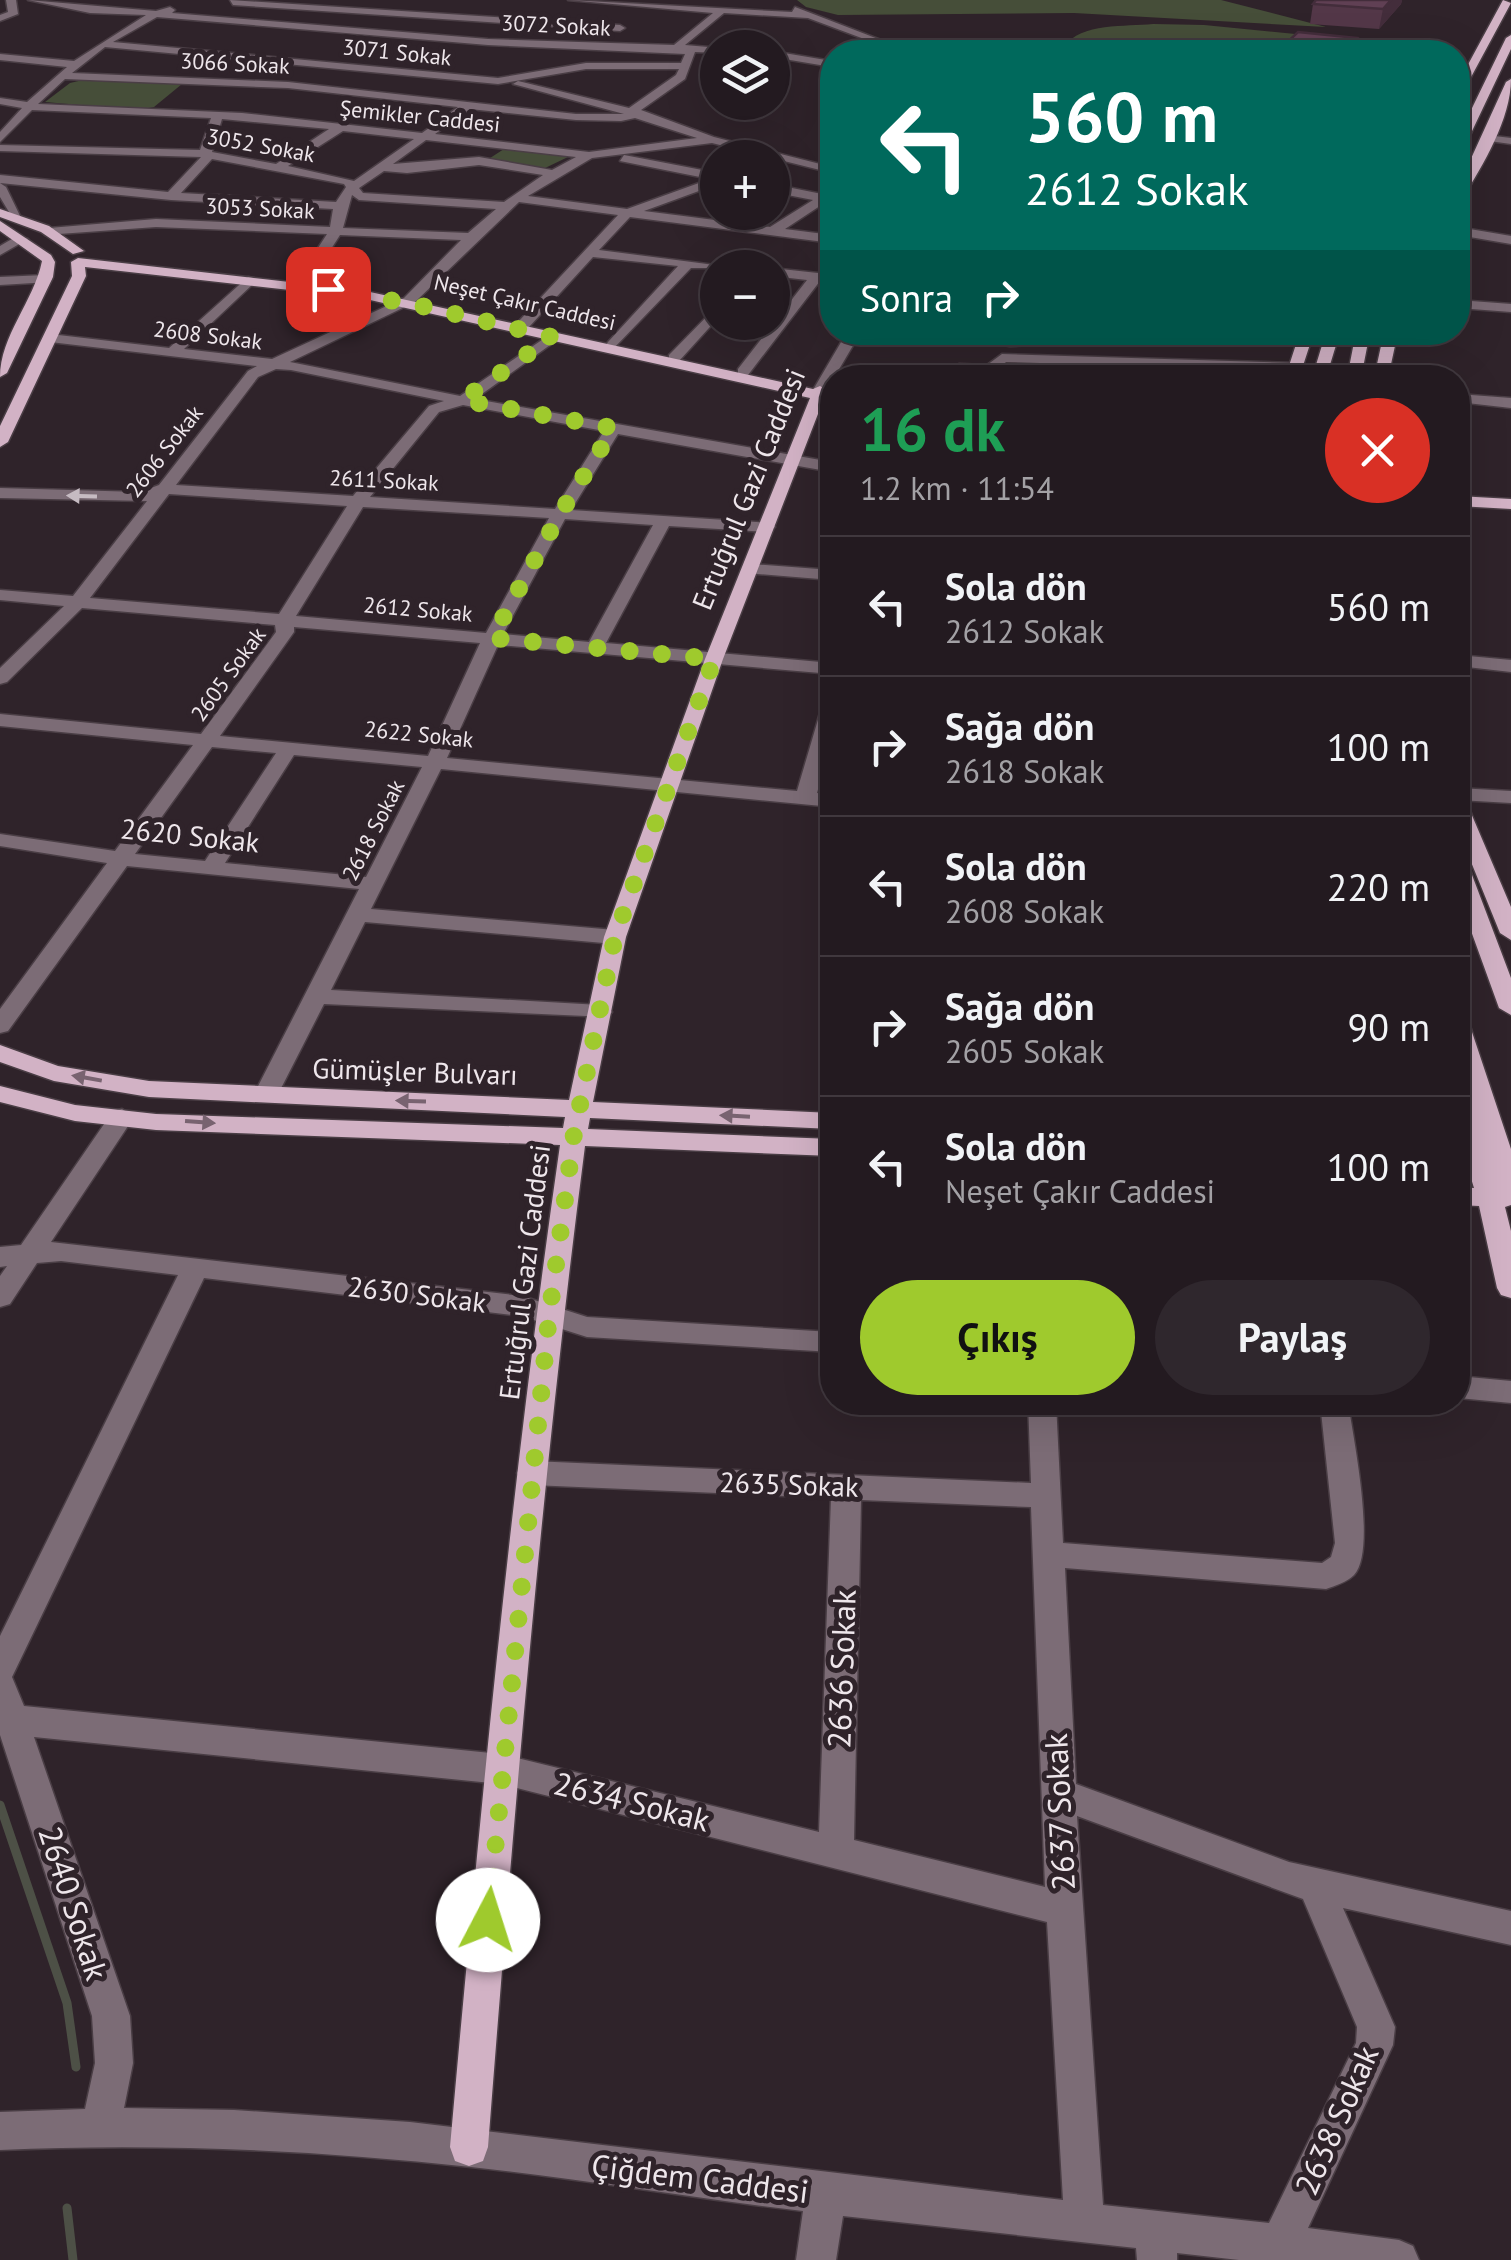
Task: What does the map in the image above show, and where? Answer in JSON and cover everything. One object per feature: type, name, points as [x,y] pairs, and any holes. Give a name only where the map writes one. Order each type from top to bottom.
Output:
[{"type":"main road","points":[[1470,70],[1508,0]]},
{"type":"main road","points":[[1470,124],[1510,42]]},
{"type":"main road","points":[[1470,176],[1508,98],[1511,82]]},
{"type":"main road","points":[[0,213],[49,232],[81,255]]},
{"type":"main road","points":[[0,225],[47,260]]},
{"type":"main road","points":[[0,373],[45,279],[47,260],[58,252],[81,255]]},
{"type":"main road","points":[[0,442],[79,276],[81,255]]},
{"type":"main road","name":"Neşet Çakır Caddesi","points":[[81,255],[303,282],[406,300],[743,372],[820,392]]},
{"type":"main road","name":"Neşet Çakır Caddesi","points":[[81,255],[406,300],[552,337],[820,393]]},
{"type":"main road","name":"Ertuğrul Gazi Caddesi","points":[[469,2147],[501,1768],[549,1316],[574,1134],[615,937],[666,786],[792,462],[820,406]]},
{"type":"main road","points":[[1470,502],[1511,504]]},
{"type":"main road","points":[[1470,835],[1511,933]]},
{"type":"main road","points":[[1470,899],[1511,1008]]},
{"type":"main road","name":"Gümüşler Bulvarı","points":[[0,1052],[54,1073],[149,1090],[820,1120]]},
{"type":"main road","points":[[1470,1083],[1486,1159]]},
{"type":"main road","points":[[0,1094],[68,1112],[212,1124],[574,1134],[820,1147]]},
{"type":"main road","points":[[1470,1124],[1504,1195],[1511,1288]]},
{"type":"main road","points":[[1470,1196],[1504,1195]]},
{"type":"street","points":[[0,18],[13,14],[11,0]]},
{"type":"street","points":[[33,0],[90,10],[157,13],[199,6]]},
{"type":"street","points":[[573,0],[801,17],[870,40]]},
{"type":"street","points":[[779,0],[801,17]]},
{"type":"street","points":[[216,4],[239,1],[620,28]]},
{"type":"street","points":[[610,48],[620,28],[644,5]]},
{"type":"street","points":[[636,112],[671,86],[686,66],[690,53],[679,45],[720,11]]},
{"type":"street","points":[[104,46],[113,34],[157,13]]},
{"type":"street","name":"3072 Sokak","points":[[157,13],[488,42],[700,49]]},
{"type":"street","points":[[784,28],[801,17]]},
{"type":"street","points":[[0,138],[30,104],[104,46],[128,34],[141,20]]},
{"type":"street","points":[[128,34],[489,69],[562,60],[582,48]]},
{"type":"street","points":[[488,42],[492,56]]},
{"type":"street","name":"3071 Sokak","points":[[104,46],[503,80],[586,66],[686,66]]},
{"type":"street","points":[[0,56],[80,66]]},
{"type":"street","points":[[184,85],[220,57]]},
{"type":"street","points":[[790,57],[820,62]]},
{"type":"street","points":[[349,90],[383,70]]},
{"type":"street","name":"3066 Sokak","points":[[66,76],[184,85],[199,80],[288,85],[593,118],[636,112]]},
{"type":"street","points":[[503,80],[636,112],[707,138],[727,130]]},
{"type":"street","points":[[247,107],[288,85]]},
{"type":"street","points":[[28,89],[46,92]]},
{"type":"street","points":[[475,142],[571,95]]},
{"type":"street","points":[[154,114],[170,102],[247,107],[386,125],[427,98]]},
{"type":"street","name":"Şemikler Caddesi","points":[[0,103],[218,115],[590,155],[714,140]]},
{"type":"street","points":[[303,282],[336,231],[340,206],[352,187],[472,103]]},
{"type":"street","points":[[121,149],[125,112]]},
{"type":"street","points":[[170,196],[207,158],[218,115]]},
{"type":"street","points":[[1496,116],[1511,118]]},
{"type":"street","points":[[552,151],[593,118]]},
{"type":"street","points":[[280,166],[339,128]]},
{"type":"street","points":[[1486,138],[1511,141]]},
{"type":"street","name":"3052 Sokak","points":[[0,148],[205,154],[348,181],[358,196],[509,202]]},
{"type":"street","points":[[72,149],[104,207]]},
{"type":"street","points":[[406,300],[509,202],[550,173],[590,155]]},
{"type":"street","points":[[605,155],[700,174]]},
{"type":"street","name":"Şemikler Caddesi","points":[[790,160],[820,167]]},
{"type":"street","points":[[380,167],[407,169],[480,161],[550,173]]},
{"type":"street","points":[[0,178],[104,207],[170,196],[340,206]]},
{"type":"street","points":[[524,324],[627,212],[700,185]]},
{"type":"street","points":[[0,187],[18,217]]},
{"type":"street","points":[[790,192],[820,199]]},
{"type":"street","points":[[509,202],[773,231],[819,251]]},
{"type":"street","points":[[773,231],[820,204]]},
{"type":"street","name":"3053 Sokak","points":[[49,232],[104,207],[336,231],[469,237]]},
{"type":"street","points":[[1470,233],[1511,240]]},
{"type":"street","points":[[0,251],[22,239]]},
{"type":"street","points":[[790,264],[819,251]]},
{"type":"street","points":[[743,372],[819,251]]},
{"type":"street","points":[[588,253],[700,264]]},
{"type":"street","points":[[613,344],[688,263]]},
{"type":"street","points":[[0,281],[45,279]]},
{"type":"street","points":[[172,353],[248,281]]},
{"type":"street","name":"2606 Sokak","points":[[0,678],[76,604],[253,374],[406,300]]},
{"type":"street","points":[[1470,305],[1511,308]]},
{"type":"street","points":[[674,358],[700,329]]},
{"type":"street","name":"2605 Sokak","points":[[0,1026],[285,632],[284,620],[358,501],[434,408],[462,400],[552,337]]},
{"type":"street","points":[[0,338],[17,338]]},
{"type":"street","name":"2608 Sokak","points":[[50,338],[290,366],[820,466]]},
{"type":"street","points":[[1087,345],[1115,365]]},
{"type":"street","points":[[994,365],[1002,358],[1186,365]]},
{"type":"street","points":[[1470,399],[1511,403]]},
{"type":"street","name":"2618 Sokak","points":[[265,1096],[436,760],[492,638],[561,512],[614,428]]},
{"type":"street","name":"2611 Sokak","points":[[0,493],[142,498],[162,488],[767,527]]},
{"type":"street","points":[[596,647],[664,519]]},
{"type":"street","points":[[751,569],[820,574]]},
{"type":"street","name":"2612 Sokak","points":[[0,595],[820,668]]},
{"type":"street","points":[[1470,663],[1511,666]]},
{"type":"street","name":"2622 Sokak","points":[[0,720],[820,800]]},
{"type":"street","points":[[211,868],[290,746]]},
{"type":"street","points":[[804,799],[820,746]]},
{"type":"street","points":[[1470,794],[1511,796]]},
{"type":"street","name":"2620 Sokak","points":[[0,840],[123,859],[374,884]]},
{"type":"street","points":[[359,915],[615,937]]},
{"type":"street","points":[[317,996],[600,1012]]},
{"type":"street","points":[[0,1297],[14,1256],[122,1117]]},
{"type":"street","name":"2630 Sokak","points":[[14,1256],[61,1252],[522,1306],[587,1327],[820,1341]]},
{"type":"street","points":[[0,1669],[195,1268]]},
{"type":"street","points":[[1470,1388],[1511,1392]]},
{"type":"street","name":"2637 Sokak","points":[[1043,1415],[1064,1908],[1084,2220]]},
{"type":"street","points":[[1046,1554],[1326,1576],[1344,1565],[1350,1543],[1335,1415]]},
{"type":"street","name":"2635 Sokak","points":[[532,1473],[1046,1496]]},
{"type":"street","name":"2636 Sokak","points":[[836,1852],[846,1487]]},
{"type":"street","name":"2640 Sokak","points":[[0,1685],[111,2016],[114,2063],[101,2125]]},
{"type":"street","name":"2634 Sokak","points":[[14,1720],[501,1768],[1064,1908]]},
{"type":"street","points":[[1059,1794],[1288,1879],[1511,1928]]},
{"type":"street","name":"2638 Sokak","points":[[1280,2244],[1374,2045],[1376,2027],[1315,1885]]},
{"type":"street","name":"Çiğdem Caddesi","points":[[0,2131],[101,2125],[335,2135],[469,2147],[826,2194],[1084,2220],[1156,2244],[1280,2244],[1399,2260]]},
{"type":"street","points":[[816,2260],[826,2194]]},
{"type":"green space","points":[[797,0],[1221,0],[1326,27],[1074,13],[838,15],[806,7]]},
{"type":"green space","points":[[1204,25],[1356,40],[1071,40],[1081,33],[1117,26]]},
{"type":"green space","points":[[87,79],[182,84],[154,107],[137,110],[45,102],[70,83]]},
{"type":"green space","points":[[504,149],[568,157],[543,169],[487,160]]},
{"type":"building","points":[[1316,0],[1391,0],[1383,9],[1313,4]]},
{"type":"building","points":[[1298,32],[1357,38],[1355,40],[1290,40]]},
{"type":"waterway","points":[[0,1805],[67,2003],[76,2067]]},
{"type":"waterway","points":[[67,2208],[73,2260]]},
{"type":"route","points":[[328,289],[422,306],[552,337],[462,400],[614,428],[561,512],[492,638],[714,659],[615,937],[574,1134],[549,1316],[488,1920]]}]
